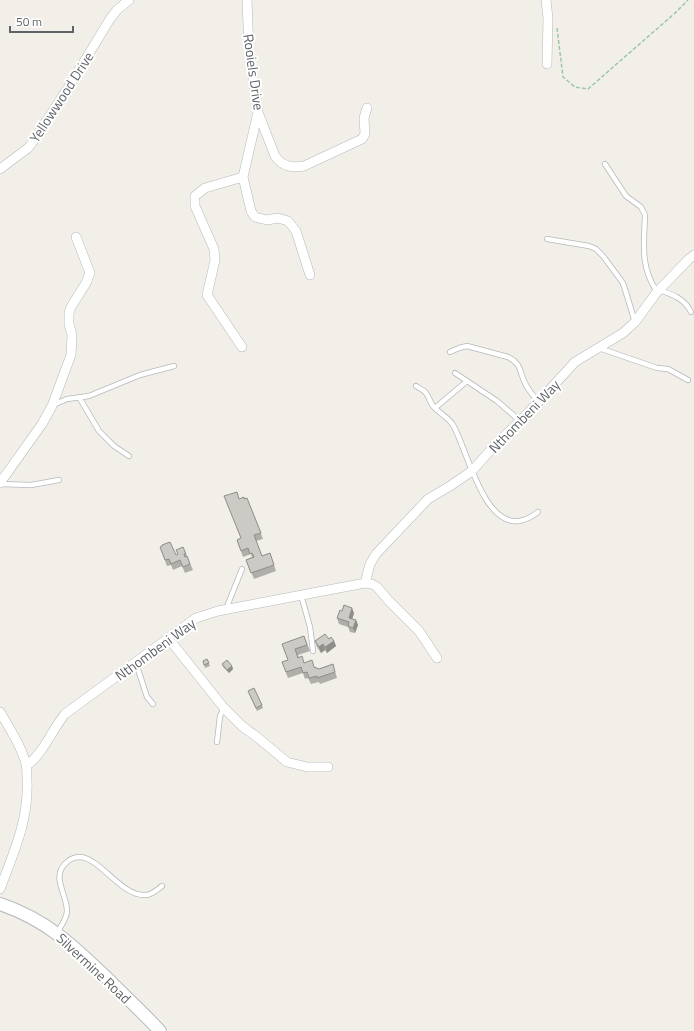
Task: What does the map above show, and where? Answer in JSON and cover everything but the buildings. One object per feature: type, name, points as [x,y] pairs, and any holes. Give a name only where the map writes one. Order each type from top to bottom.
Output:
[{"type":"street","name":"Yellowwood Drive","points":[[0,169],[28,148],[32,143],[110,19],[117,10],[129,0]]},
{"type":"street","name":"Rooiels Drive","points":[[247,0],[249,51],[258,112],[276,156],[282,163],[287,166],[294,167],[304,166],[362,139],[365,134],[364,118],[367,108]]},
{"type":"street","points":[[546,0],[548,18],[547,64]]},
{"type":"street","points":[[258,112],[243,177],[251,211],[255,217],[267,220],[278,218],[288,221],[296,231],[310,276]]},
{"type":"street","points":[[242,347],[207,295],[215,260],[214,249],[194,206],[195,196],[205,188],[243,177]]},
{"type":"street","points":[[0,484],[42,424],[52,406],[71,355],[72,335],[69,324],[69,313],[90,273],[76,237]]},
{"type":"street","name":"Nthombeni Way","points":[[26,766],[38,756],[57,724],[65,714],[196,618],[205,614],[226,609],[365,583],[372,559],[428,499],[472,471],[575,362],[623,333],[635,322],[658,291],[694,255]]},
{"type":"street","points":[[365,583],[372,584],[377,587],[419,631],[437,658]]},
{"type":"street","points":[[169,639],[224,708],[238,723],[287,762],[307,767],[328,767]]},
{"type":"street","points":[[0,712],[17,741],[26,766],[28,799],[20,834],[0,889]]},
{"type":"street","name":"Silvermine Road","points":[[0,904],[33,918],[57,933],[83,955],[160,1031]]},
{"type":"lane","points":[[605,164],[626,196],[644,211],[644,261],[647,274],[658,291],[671,294],[685,302],[691,312]]},
{"type":"lane","points":[[547,238],[589,246],[596,249],[623,283],[635,322]]},
{"type":"lane","points":[[450,352],[467,346],[514,360],[518,365],[526,384],[538,402]]},
{"type":"lane","points":[[599,348],[657,368],[668,369],[688,380]]},
{"type":"lane","points":[[52,406],[64,400],[89,396],[140,375],[174,366]]},
{"type":"lane","points":[[455,373],[497,401],[520,421]]},
{"type":"lane","points":[[435,408],[467,380]]},
{"type":"lane","points":[[416,386],[425,392],[435,408],[453,426],[483,495],[498,514],[509,520],[519,521],[538,512]]},
{"type":"lane","points":[[79,397],[99,431],[114,446],[129,456]]},
{"type":"lane","points":[[0,484],[31,485],[59,480]]},
{"type":"lane","points":[[226,609],[242,569]]},
{"type":"lane","points":[[301,595],[310,627],[313,651]]},
{"type":"lane","points":[[136,663],[147,697],[153,704]]},
{"type":"lane","points":[[217,742],[220,716],[224,708]]},
{"type":"lane","points":[[57,933],[67,914],[66,904],[59,881],[62,868],[68,860],[75,857],[86,858],[126,888],[141,895],[151,894],[162,886]]},
{"type":"path","points":[[557,28],[563,77],[575,87],[588,89],[688,0]]}]
